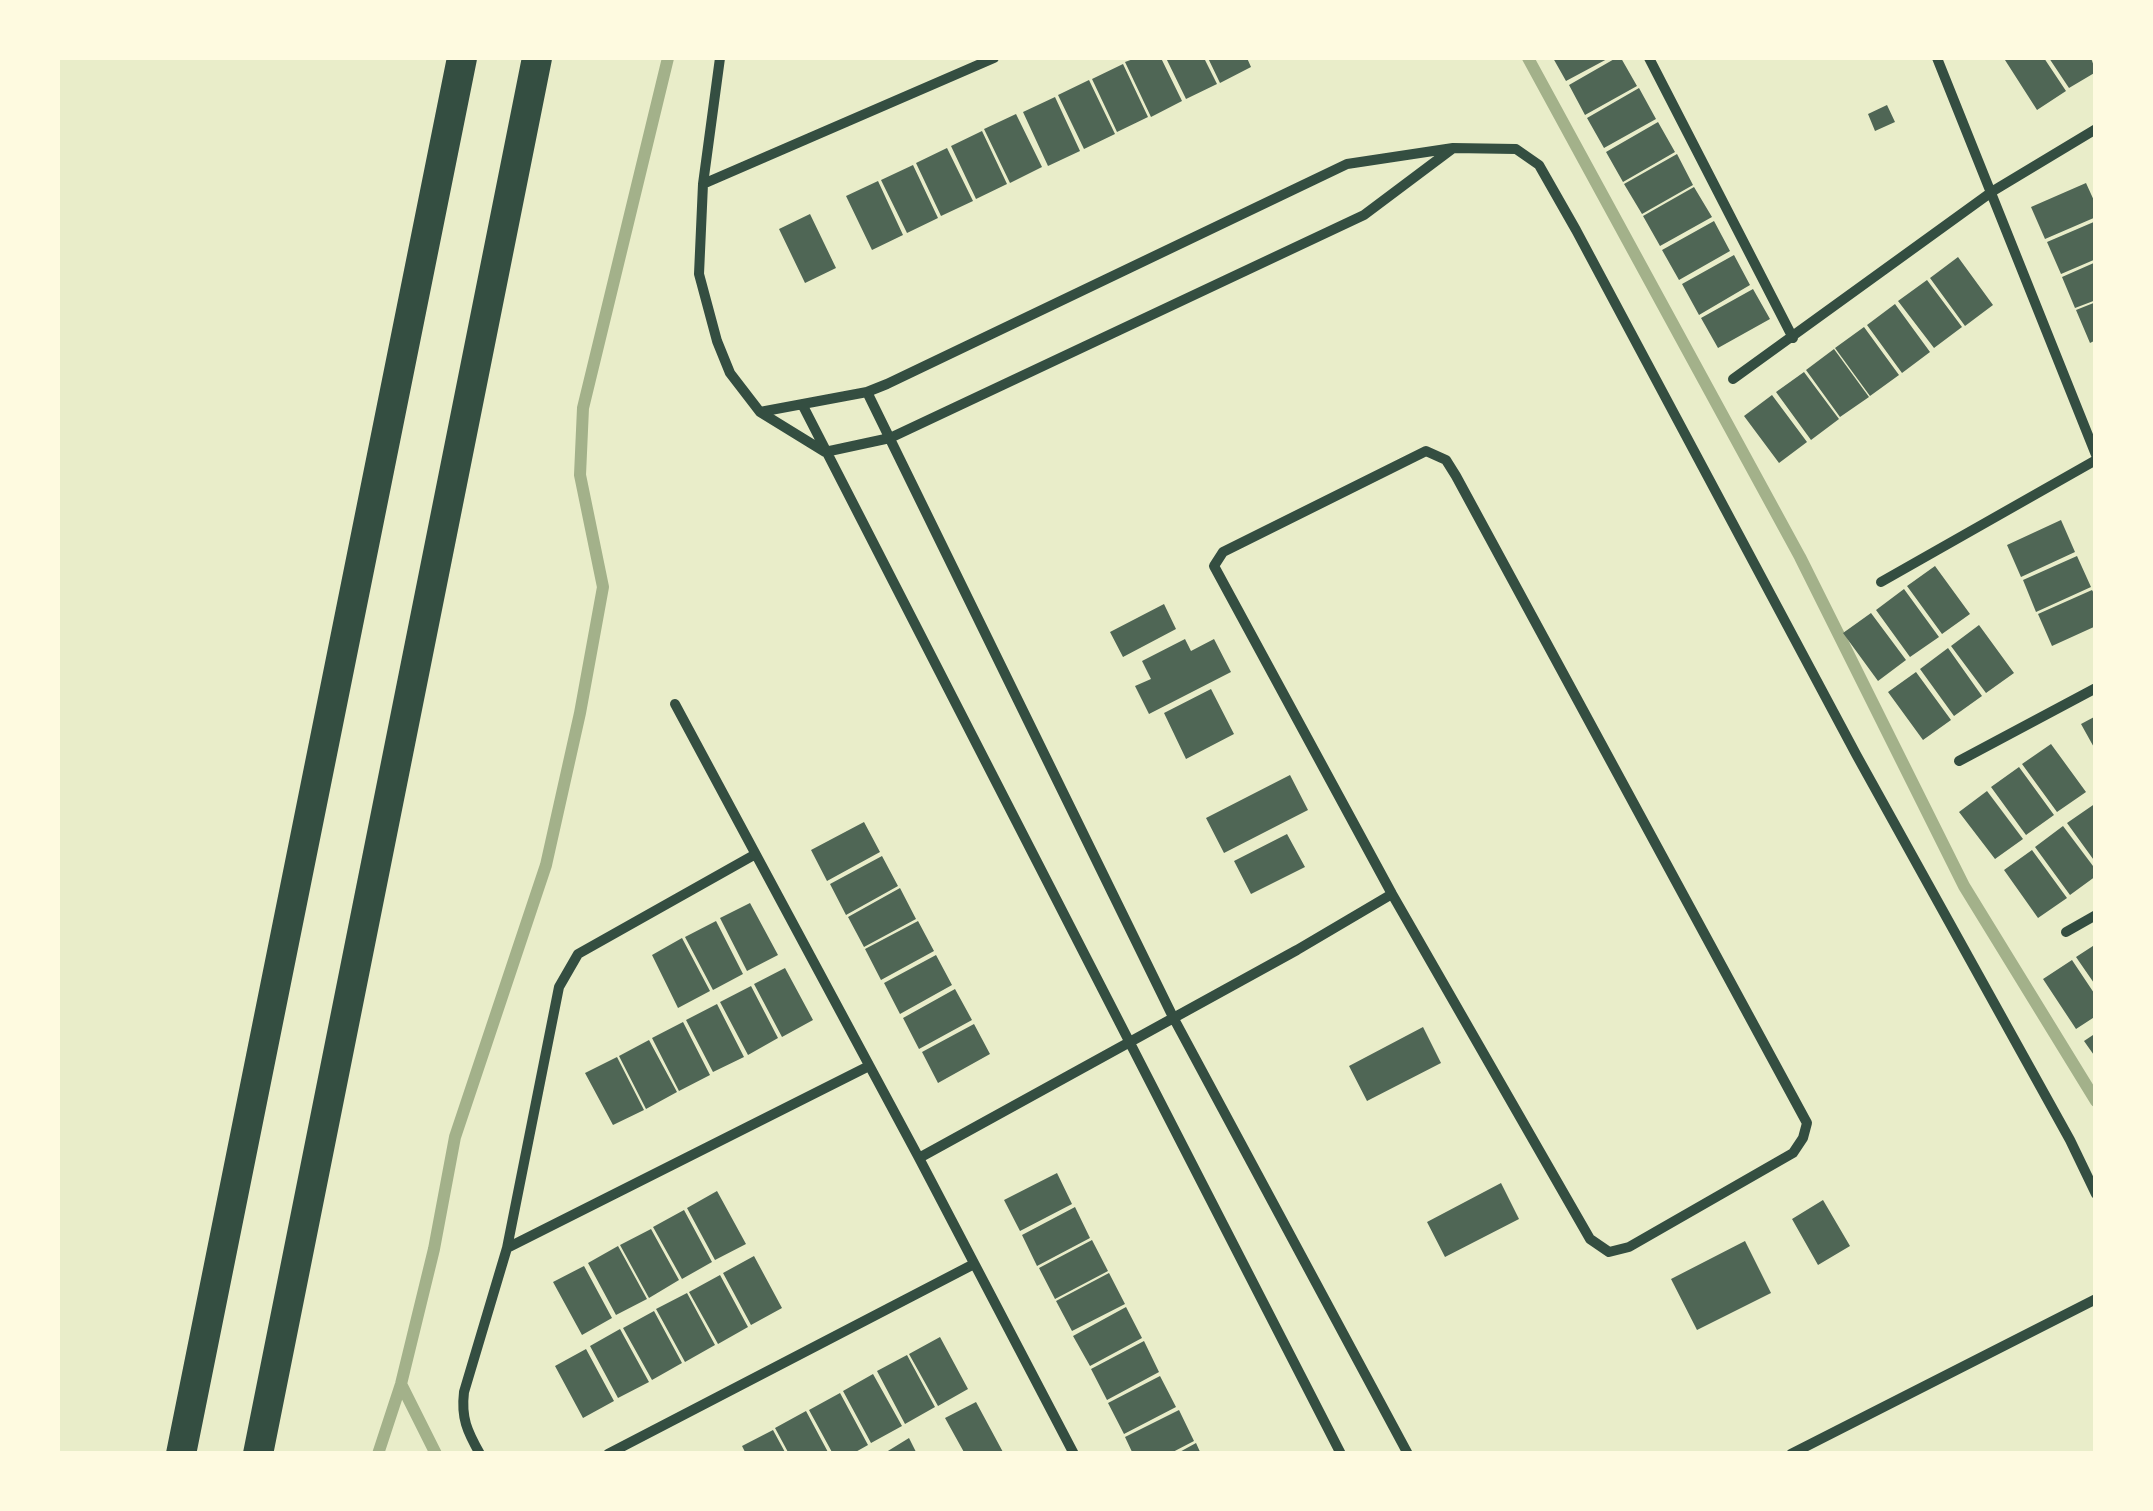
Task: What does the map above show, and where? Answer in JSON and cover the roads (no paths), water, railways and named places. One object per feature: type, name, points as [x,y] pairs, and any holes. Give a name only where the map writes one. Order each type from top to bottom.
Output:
[{"type":"highway","points":[[180,1454],[462,58]]},
{"type":"highway","points":[[258,1454],[537,58]]},
{"type":"street","points":[[720,58],[703,184],[699,274],[717,341],[730,372],[760,412],[825,452],[890,438],[1364,215],[1453,148]]},
{"type":"street","points":[[703,184],[994,58]]},
{"type":"street","points":[[1649,58],[1794,338]]},
{"type":"street","points":[[1881,582],[2096,458],[1937,58]]},
{"type":"street","points":[[1732,379],[1993,192],[2096,129]]},
{"type":"street","points":[[760,412],[867,392],[1347,164],[1453,148],[1516,149],[1538,165],[2096,1194]]},
{"type":"street","points":[[867,392],[1172,1017],[1408,1454]]},
{"type":"street","points":[[802,404],[1342,1454]]},
{"type":"street","points":[[1426,451],[1446,460],[1456,476],[1806,1124],[1803,1138],[1793,1153],[1629,1247],[1608,1252],[1590,1239],[1392,894],[1214,566],[1223,552],[1426,451]]},
{"type":"street","points":[[1958,761],[2096,688]]},
{"type":"street","points":[[675,704],[1074,1454]]},
{"type":"street","points":[[480,1454],[464,1427],[464,1392],[507,1248],[559,987],[578,954],[754,855]]},
{"type":"street","points":[[919,1158],[1392,894]]},
{"type":"street","points":[[2066,932],[2096,915]]},
{"type":"street","points":[[507,1248],[868,1067]]},
{"type":"street","points":[[608,1454],[974,1264]]},
{"type":"street","points":[[1791,1454],[2096,1300]]},
{"type":"waterway","points":[[378,1454],[401,1384],[434,1249],[455,1137],[546,865],[580,713],[603,587],[580,475],[583,408],[668,58]]},
{"type":"waterway","points":[[1528,58],[1800,557],[1964,886],[2096,1101]]},
{"type":"waterway","points":[[401,1384],[436,1454]]}]
